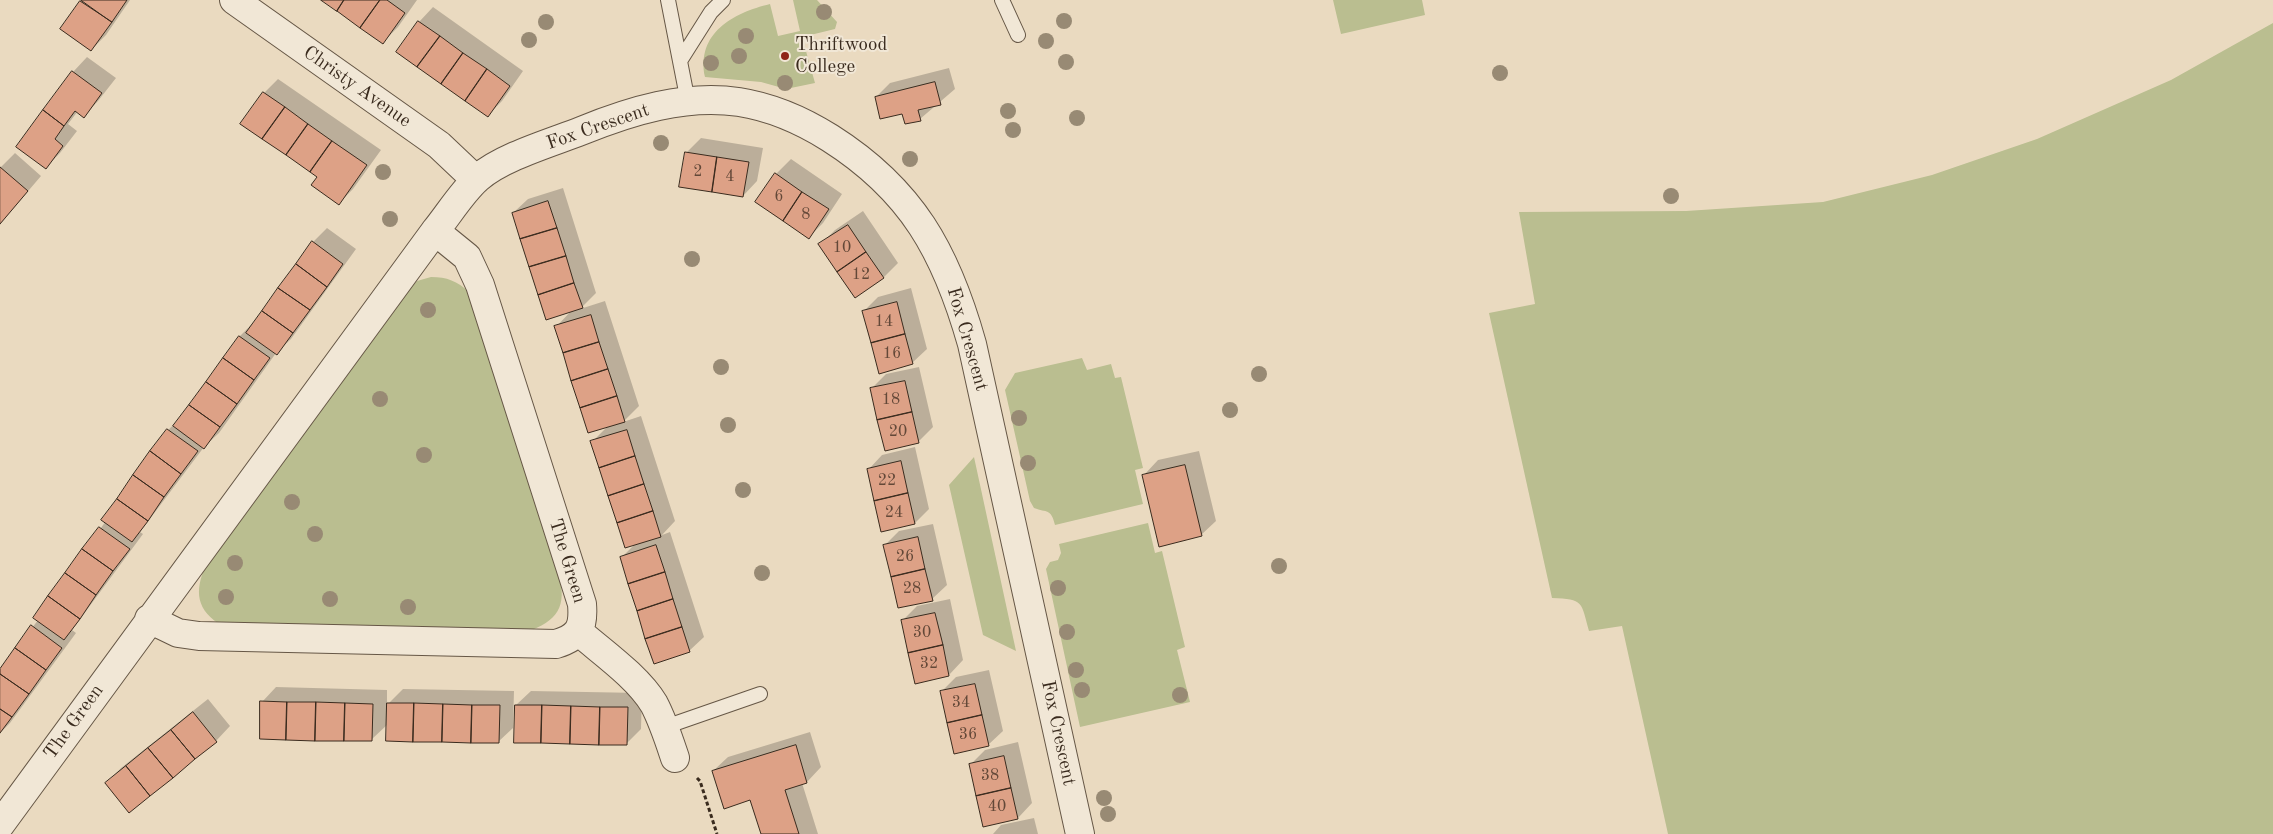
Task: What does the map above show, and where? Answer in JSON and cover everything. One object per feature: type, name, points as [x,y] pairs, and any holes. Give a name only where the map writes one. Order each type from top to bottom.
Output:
[{"type":"street","name":"Christy Avenue","points":[[234,0],[438,145],[476,180]]},
{"type":"street","name":"Fox Crescent","points":[[476,180],[485,172],[508,160],[598,124],[649,107],[688,102],[722,101],[760,106],[815,129],[853,153],[880,175],[905,201],[934,246],[962,310],[972,344],[1080,834]]},
{"type":"street","name":"The Green","points":[[0,825],[149,619],[436,231],[476,180]]},
{"type":"street","name":"The Green","points":[[149,619],[178,633],[199,636],[556,644],[569,640],[579,632],[583,618],[582,604],[480,285],[467,257],[436,231]]},
{"type":"street","points":[[579,632],[636,682],[653,703],[676,758]]},
{"type":"lane","points":[[668,0],[688,102]]},
{"type":"lane","points":[[680,62],[712,12],[723,0]]},
{"type":"lane","points":[[1002,0],[1018,35]]},
{"type":"lane","points":[[664,726],[760,694]]},
{"type":"path","points":[[676,758],[700,781],[717,834]]},
{"type":"green space","points":[[793,0],[817,0],[837,22],[835,29],[802,37],[815,83],[786,89],[761,82],[705,77],[704,62],[706,48],[712,37],[720,27],[743,13],[770,4],[778,36],[800,31]]},
{"type":"green space","points":[[1333,0],[1422,0],[1425,15],[1341,34]]},
{"type":"green space","points":[[2273,23],[2273,834],[1668,834],[1622,626],[1589,631],[1580,604],[1576,601],[1552,598],[1489,313],[1535,304],[1519,212],[1686,211],[1823,202],[1932,175],[2037,139],[2171,80]]},
{"type":"green space","points":[[431,277],[452,280],[469,292],[559,574],[562,595],[558,611],[546,623],[526,632],[223,626],[207,614],[200,600],[200,583],[206,565],[405,294],[417,281]]},
{"type":"green space","points":[[1082,358],[1087,370],[1111,364],[1115,378],[1121,377],[1143,468],[1135,470],[1143,504],[1055,525],[1050,513],[1034,508],[1030,501],[1005,390],[1015,373]]},
{"type":"green space","points":[[974,457],[1016,651],[983,635],[949,485]]},
{"type":"green space","points":[[1148,523],[1155,553],[1162,551],[1185,647],[1177,650],[1190,702],[1080,727],[1046,569],[1050,562],[1058,560],[1061,553],[1059,544]]},
{"type":"building","points":[[81,0],[127,0],[112,22]]},
{"type":"building","points":[[321,0],[344,0],[337,11]]},
{"type":"building","points":[[344,0],[380,0],[360,28],[337,11]]},
{"type":"building","points":[[380,0],[387,0],[405,13],[383,44],[360,28]]},
{"type":"building","points":[[80,1],[112,22],[91,51],[60,29]]},
{"type":"building","points":[[418,21],[440,36],[417,67],[396,52]]},
{"type":"building","points":[[440,36],[463,53],[441,84],[417,67]]},
{"type":"building","points":[[463,53],[487,69],[465,101],[441,84]]},
{"type":"building","points":[[487,69],[510,86],[488,117],[465,101]]},
{"type":"building","points":[[72,71],[102,93],[84,118],[75,111],[64,126],[43,110]]},
{"type":"building","points":[[935,82],[941,105],[918,110],[921,121],[905,124],[902,114],[880,119],[875,97]]},
{"type":"building","points":[[263,92],[285,107],[262,139],[240,124]]},
{"type":"building","points":[[285,107],[308,124],[286,155],[262,139]]},
{"type":"building","points":[[43,110],[64,126],[55,139],[63,146],[46,169],[16,147]]},
{"type":"building","points":[[308,124],[332,141],[310,172],[286,155]]},
{"type":"building","points":[[332,141],[367,165],[339,205],[311,185],[317,177],[310,172]]},
{"type":"building","points":[[685,152],[717,157],[712,192],[679,187]]},
{"type":"building","points":[[717,157],[749,162],[743,197],[712,192]]},
{"type":"building","points":[[0,167],[28,191],[0,224]]},
{"type":"building","points":[[775,173],[802,192],[783,221],[755,202]]},
{"type":"building","points":[[802,192],[829,209],[809,239],[783,221]]},
{"type":"building","points":[[548,201],[557,228],[520,239],[512,213]]},
{"type":"building","points":[[848,225],[866,252],[837,272],[818,244]]},
{"type":"building","points":[[557,228],[566,256],[529,267],[520,239]]},
{"type":"building","points":[[312,241],[343,264],[327,287],[296,264]]},
{"type":"building","points":[[866,252],[884,278],[855,298],[837,272]]},
{"type":"building","points":[[566,256],[574,283],[538,295],[529,267]]},
{"type":"building","points":[[296,264],[327,287],[310,310],[278,288]]},
{"type":"building","points":[[574,283],[583,308],[546,320],[538,295]]},
{"type":"building","points":[[278,288],[310,310],[293,333],[262,311]]},
{"type":"building","points":[[897,302],[905,334],[871,343],[862,311]]},
{"type":"building","points":[[262,311],[293,333],[277,355],[246,333]]},
{"type":"building","points":[[591,315],[599,342],[563,353],[554,326]]},
{"type":"building","points":[[905,334],[913,364],[879,374],[871,343]]},
{"type":"building","points":[[239,336],[270,358],[254,380],[223,358]]},
{"type":"building","points":[[599,342],[608,369],[571,381],[563,353]]},
{"type":"building","points":[[223,358],[254,380],[237,404],[206,382]]},
{"type":"building","points":[[608,369],[617,396],[580,408],[571,381]]},
{"type":"building","points":[[905,381],[912,412],[877,420],[870,388]]},
{"type":"building","points":[[206,382],[237,404],[220,427],[189,405]]},
{"type":"building","points":[[617,396],[625,422],[588,433],[580,408]]},
{"type":"building","points":[[189,405],[220,427],[204,449],[173,426]]},
{"type":"building","points":[[912,412],[919,443],[885,451],[877,420]]},
{"type":"building","points":[[167,429],[198,451],[181,474],[150,451]]},
{"type":"building","points":[[627,430],[635,456],[599,468],[590,441]]},
{"type":"building","points":[[150,451],[181,474],[164,497],[133,475]]},
{"type":"building","points":[[635,456],[644,484],[608,496],[599,468]]},
{"type":"building","points":[[901,461],[908,493],[874,501],[867,469]]},
{"type":"building","points":[[1185,465],[1202,536],[1159,547],[1142,475]]},
{"type":"building","points":[[133,475],[164,497],[148,521],[117,499]]},
{"type":"building","points":[[644,484],[653,511],[617,523],[608,496]]},
{"type":"building","points":[[908,493],[915,524],[881,532],[874,501]]},
{"type":"building","points":[[117,499],[148,521],[132,542],[101,520]]},
{"type":"building","points":[[653,511],[661,537],[625,548],[617,523]]},
{"type":"building","points":[[99,527],[130,549],[113,571],[82,549]]},
{"type":"building","points":[[918,537],[925,569],[891,577],[883,545]]},
{"type":"building","points":[[656,545],[665,572],[628,584],[620,557]]},
{"type":"building","points":[[82,549],[113,571],[96,595],[65,573]]},
{"type":"building","points":[[925,569],[933,601],[898,608],[891,577]]},
{"type":"building","points":[[665,572],[673,599],[637,611],[628,584]]},
{"type":"building","points":[[65,573],[96,595],[80,619],[48,596]]},
{"type":"building","points":[[48,596],[80,619],[64,640],[33,618]]},
{"type":"building","points":[[673,599],[682,627],[645,639],[637,611]]},
{"type":"building","points":[[935,613],[943,645],[908,653],[901,620]]},
{"type":"building","points":[[31,625],[62,648],[46,670],[15,648]]},
{"type":"building","points":[[682,627],[690,652],[654,664],[645,639]]},
{"type":"building","points":[[943,645],[949,676],[915,684],[908,653]]},
{"type":"building","points":[[15,648],[46,670],[29,694],[0,674],[0,669]]},
{"type":"building","points":[[0,674],[29,694],[12,717],[0,709]]},
{"type":"building","points":[[975,684],[982,715],[947,723],[940,691]]},
{"type":"building","points":[[260,701],[287,702],[286,740],[260,739]]},
{"type":"building","points":[[287,702],[316,702],[315,741],[286,740]]},
{"type":"building","points":[[316,702],[345,703],[344,741],[315,741]]},
{"type":"building","points":[[345,703],[373,704],[372,741],[344,741]]},
{"type":"building","points":[[387,703],[414,703],[413,742],[386,741]]},
{"type":"building","points":[[414,703],[443,704],[442,742],[413,742]]},
{"type":"building","points":[[443,704],[472,705],[471,743],[442,742]]},
{"type":"building","points":[[472,705],[500,705],[499,743],[471,743]]},
{"type":"building","points":[[515,705],[542,705],[541,743],[514,743]]},
{"type":"building","points":[[542,705],[571,706],[570,744],[541,743]]},
{"type":"building","points":[[571,706],[600,707],[599,745],[570,744]]},
{"type":"building","points":[[600,707],[628,707],[627,745],[599,745]]},
{"type":"building","points":[[0,709],[12,717],[0,733]]},
{"type":"building","points":[[193,712],[217,742],[195,759],[171,730]]},
{"type":"building","points":[[982,715],[989,746],[954,754],[947,723]]},
{"type":"building","points":[[171,730],[195,759],[173,778],[148,748]]},
{"type":"building","points":[[796,745],[807,783],[785,790],[799,834],[761,834],[750,800],[724,809],[712,771]]},
{"type":"building","points":[[148,748],[173,778],[150,796],[126,766]]},
{"type":"building","points":[[1004,756],[1011,788],[976,796],[969,764]]},
{"type":"building","points":[[126,766],[150,796],[129,813],[105,783]]},
{"type":"building","points":[[1011,788],[1018,819],[983,827],[976,796]]},
{"type":"place","name":"Thriftwood College","points":[[785,56]]}]
